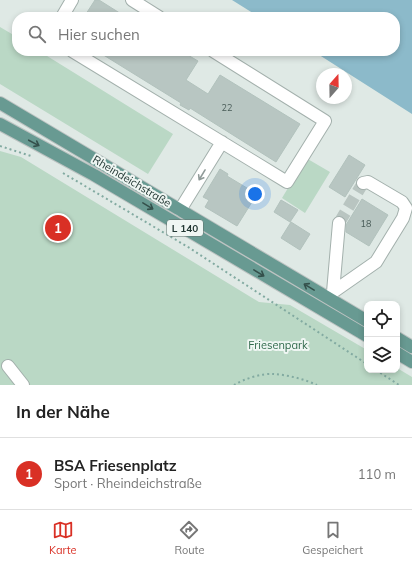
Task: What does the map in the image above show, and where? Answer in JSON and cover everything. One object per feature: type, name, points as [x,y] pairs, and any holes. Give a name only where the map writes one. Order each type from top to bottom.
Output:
[{"type":"main road","name":"Rheindeichstraße","points":[[0,103],[180,210],[331,295],[364,319]]},
{"type":"main road","name":"Rheindeichstraße","points":[[0,124],[94,175],[364,334]]},
{"type":"main road","points":[[400,340],[412,347]]},
{"type":"main road","points":[[400,355],[412,362]]},
{"type":"lane","points":[[65,12],[72,0]]},
{"type":"lane","points":[[132,0],[151,12]]},
{"type":"lane","points":[[80,56],[287,182],[325,121],[221,56]]},
{"type":"lane","points":[[180,210],[222,142]]},
{"type":"lane","points":[[331,295],[376,262],[403,218],[406,208],[402,202],[368,182],[363,183]]},
{"type":"lane","points":[[331,295],[339,223]]},
{"type":"lane","points":[[8,366],[23,385]]},
{"type":"path","points":[[0,146],[32,156]]},
{"type":"path","points":[[59,170],[188,247],[364,362]]},
{"type":"path","points":[[381,373],[399,385]]},
{"type":"path","points":[[234,385],[243,380],[272,374],[307,380],[317,385]]},
{"type":"green space","points":[[0,27],[12,34],[12,56],[47,56],[173,134],[148,174],[0,84]]},
{"type":"green space","name":"Friesenpark","points":[[0,151],[21,157],[259,302],[290,305],[364,348],[364,373],[400,373],[400,370],[412,377],[412,385],[0,385]]},
{"type":"green space","points":[[306,158],[330,172],[305,213],[282,198]]},
{"type":"green space","points":[[188,223],[191,223],[364,328]]},
{"type":"water","points":[[232,0],[412,0],[412,114],[352,76],[352,68],[340,68],[321,56],[400,56],[400,12],[251,12]]},
{"type":"building","points":[[95,0],[99,0],[118,12],[87,12]]},
{"type":"building","points":[[105,56],[190,56],[198,61],[186,80],[208,94],[220,75],[300,124],[276,162],[190,108],[189,110],[180,105],[181,103]]},
{"type":"building","points":[[349,155],[365,165],[345,197],[329,187]]},
{"type":"building","points":[[220,169],[228,174],[227,176],[257,194],[237,226],[205,207],[209,200],[203,197]]},
{"type":"building","points":[[362,199],[388,215],[369,246],[346,232],[346,225]]},
{"type":"building","points":[[281,200],[298,210],[290,222],[274,212]]},
{"type":"building","points":[[291,222],[310,234],[300,250],[281,238]]},
{"type":"tunnel","points":[[339,223],[363,183]]},
{"type":"place","name":"BSA Friesenplatz","points":[[58,228]]}]
